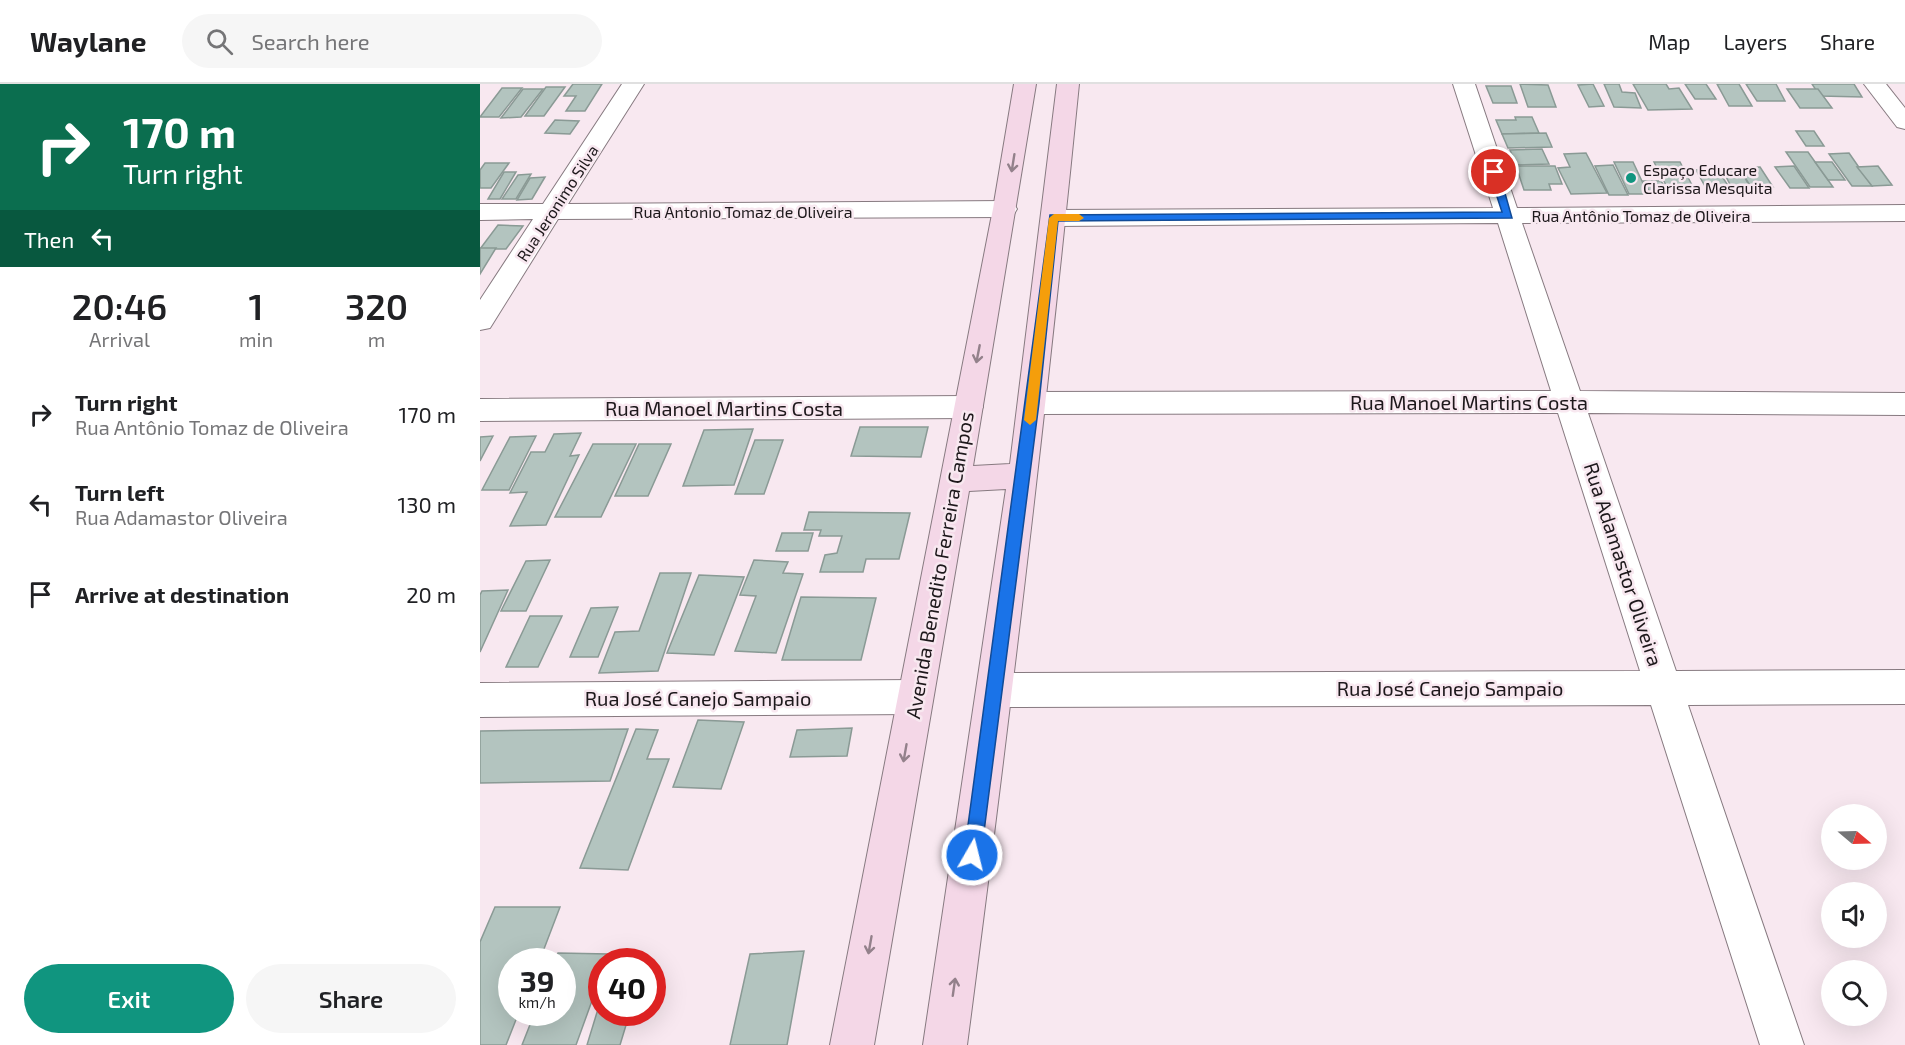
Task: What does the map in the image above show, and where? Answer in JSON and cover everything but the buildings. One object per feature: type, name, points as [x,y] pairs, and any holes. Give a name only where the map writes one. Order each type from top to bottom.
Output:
[{"type":"street","name":"Rua Jeronimo Silva","points":[[480,321],[633,84]]},
{"type":"street","name":"Rua Adamastor Oliveira","points":[[1464,84],[1782,1045]]},
{"type":"street","points":[[1875,84],[1905,122]]},
{"type":"street","points":[[945,1045],[996,690],[1033,403],[1067,100],[1023,100]]},
{"type":"street","name":"Avenida Benedito Ferreira Campos","points":[[852,1045],[1023,100]]},
{"type":"street","name":"Rua Antonio Tomaz de Oliveira","points":[[480,212],[1005,209]]},
{"type":"street","name":"Rua Antônio Tomaz de Oliveira","points":[[1054,218],[1905,213]]},
{"type":"street","name":"Rua Manoel Martins Costa","points":[[1033,403],[1905,404]]},
{"type":"street","name":"Rua Manoel Martins Costa","points":[[480,410],[968,407]]},
{"type":"street","points":[[956,479],[1022,476]]},
{"type":"street","name":"Rua José Canejo Sampaio","points":[[996,690],[1905,687]]},
{"type":"street","name":"Rua José Canejo Sampaio","points":[[480,700],[915,697]]},
{"type":"slow traffic","points":[[1030,420],[1054,218],[1079,218]]},
{"type":"place","name":"Espaço Educare Clarissa Mesquita","points":[[1631,178]]},
{"type":"route","points":[[972,855],[1033,403],[1054,218],[1509,215],[1494,172]]}]
